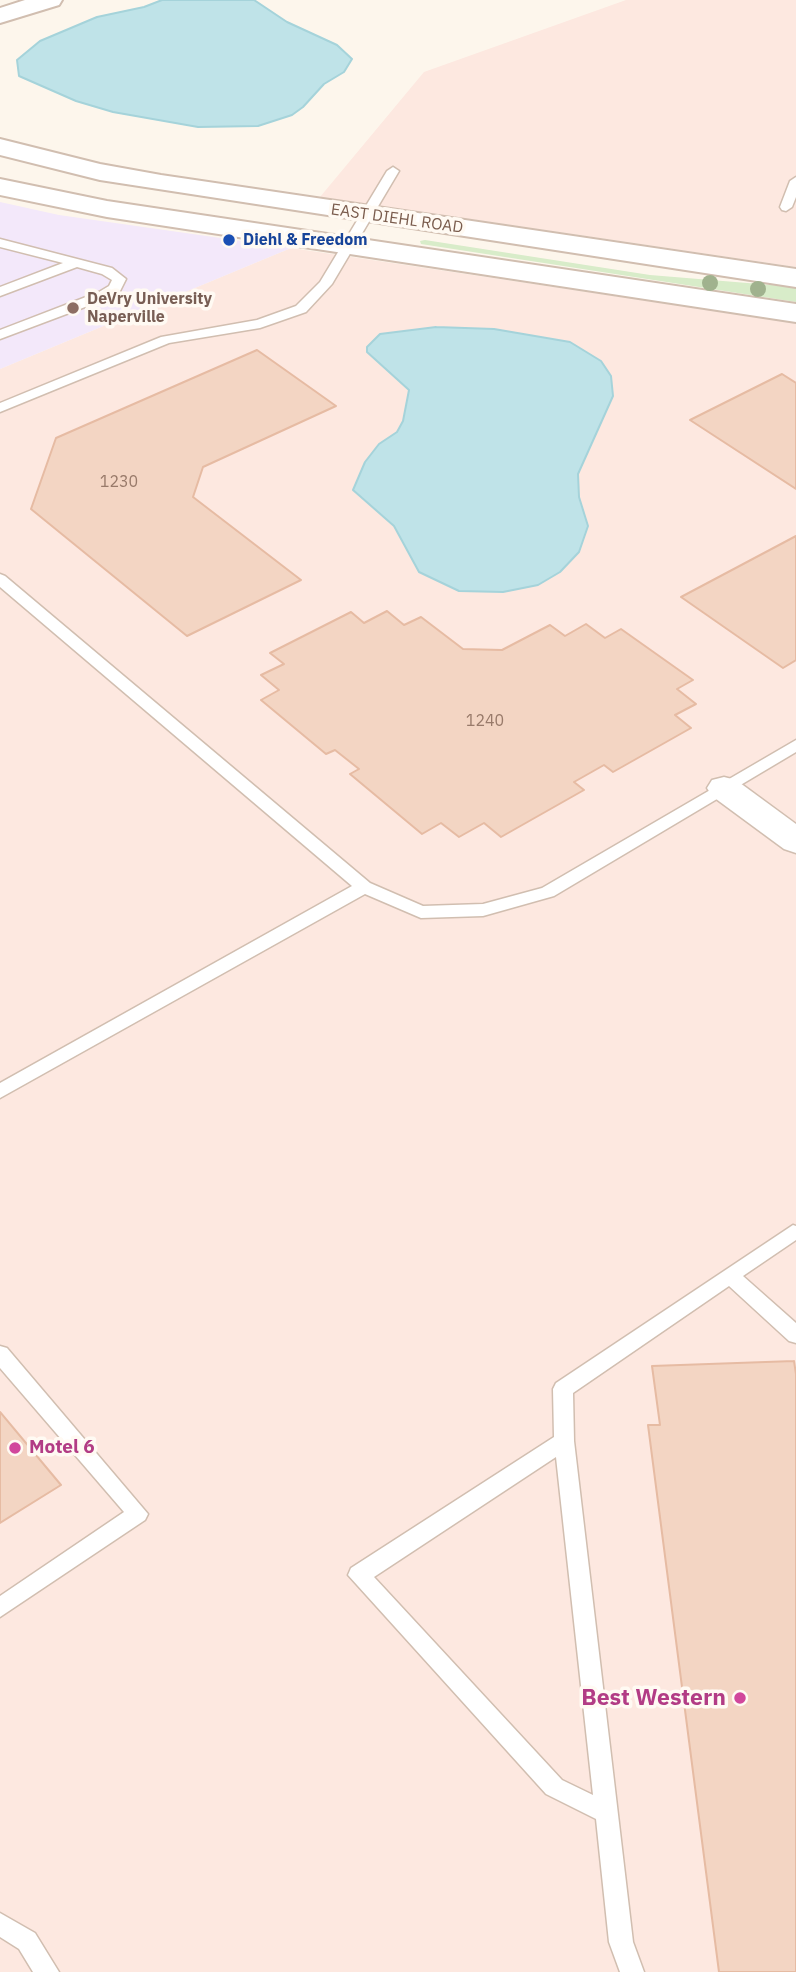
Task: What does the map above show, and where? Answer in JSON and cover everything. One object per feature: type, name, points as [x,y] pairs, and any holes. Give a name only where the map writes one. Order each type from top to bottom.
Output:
[{"type":"street","points":[[0,16],[47,1]]},
{"type":"street","points":[[0,23],[47,1]]},
{"type":"street","name":"EAST DIEHL ROAD","points":[[0,147],[125,177],[796,278]]},
{"type":"street","name":"EAST DIEHL ROAD","points":[[0,187],[97,207],[796,313]]},
{"type":"street","points":[[724,788],[796,841]]},
{"type":"lane","points":[[0,408],[166,340],[282,318],[300,309],[324,284],[393,171]]},
{"type":"lane","points":[[786,207],[796,181]]},
{"type":"lane","points":[[0,243],[107,271],[119,279],[115,288],[0,335]]},
{"type":"lane","points":[[0,292],[76,263]]},
{"type":"lane","points":[[0,579],[363,887],[421,912],[484,910],[548,892],[796,745]]},
{"type":"lane","points":[[0,1091],[363,887]]},
{"type":"lane","points":[[632,1972],[621,1942],[564,1441],[564,1389],[729,1275],[795,1233]]},
{"type":"lane","points":[[729,1275],[796,1335]]},
{"type":"lane","points":[[0,1354],[138,1514],[0,1608]]},
{"type":"lane","points":[[564,1441],[359,1575],[554,1787],[607,1813]]},
{"type":"lane","points":[[0,1924],[27,1941],[47,1972]]},
{"type":"shaded area","points":[[626,0],[796,0],[796,267],[320,197],[424,72]]},
{"type":"shaded area","name":"DeVry University Naperville","points":[[0,202],[59,215],[291,248],[0,369]]},
{"type":"shaded area","points":[[291,248],[796,323],[796,1972],[0,1972],[0,369]]},
{"type":"green space","points":[[420,241],[650,275],[796,287],[796,302],[421,244]]},
{"type":"water","points":[[162,0],[254,0],[287,22],[337,45],[352,59],[344,72],[324,84],[292,115],[258,126],[198,127],[113,112],[76,101],[19,76],[17,60],[40,41],[97,17],[144,7]]},
{"type":"water","points":[[436,327],[494,329],[570,342],[601,361],[611,376],[613,396],[578,474],[579,497],[588,526],[579,552],[560,572],[538,585],[503,592],[459,591],[419,572],[394,526],[353,490],[365,462],[379,444],[397,432],[403,421],[409,390],[367,352],[367,347],[380,334]]},
{"type":"building","points":[[257,350],[336,406],[203,467],[193,497],[301,580],[187,636],[31,509],[56,438]]},
{"type":"building","points":[[782,374],[796,383],[796,489],[690,420]]},
{"type":"building","points":[[796,536],[796,660],[783,668],[681,597]]},
{"type":"building","points":[[387,611],[404,625],[421,617],[463,649],[502,650],[550,625],[565,636],[586,624],[605,638],[621,629],[693,680],[677,689],[696,704],[675,715],[691,728],[613,772],[604,765],[574,782],[584,790],[501,837],[484,823],[459,837],[441,823],[422,834],[350,774],[359,769],[335,750],[326,754],[261,700],[279,690],[261,675],[284,664],[270,653],[351,612],[364,623]]},
{"type":"building","name":"Best Western","points":[[794,1361],[796,1972],[719,1972],[648,1425],[660,1425],[652,1366]]},
{"type":"building","name":"Motel 6","points":[[0,1412],[61,1485],[0,1523]]},
{"type":"place","name":"Diehl & Freedom","points":[[229,240]]},
{"type":"place","name":"DeVry University Naperville","points":[[73,308]]},
{"type":"place","name":"Motel 6","points":[[15,1448]]},
{"type":"place","name":"Best Western","points":[[740,1698]]}]
